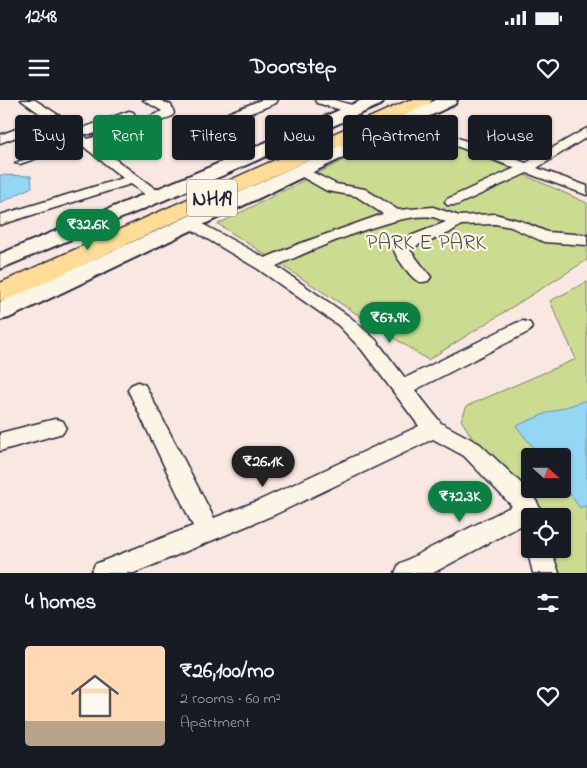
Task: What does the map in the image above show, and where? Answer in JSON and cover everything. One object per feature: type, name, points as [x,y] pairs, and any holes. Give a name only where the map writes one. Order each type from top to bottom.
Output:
[{"type":"highway","name":"NH19","points":[[0,280],[404,100]]},
{"type":"highway","name":"NH19","points":[[0,293],[423,100]]},
{"type":"main road","points":[[0,262],[376,100]]},
{"type":"main road","points":[[418,115],[449,100]]},
{"type":"main road","points":[[0,312],[192,224],[343,150]]},
{"type":"street","points":[[29,100],[52,115]]},
{"type":"street","points":[[83,140],[136,128],[168,113],[167,108],[148,100]]},
{"type":"street","points":[[234,115],[272,100]]},
{"type":"street","points":[[321,100],[355,110]]},
{"type":"street","points":[[452,202],[527,168],[587,132]]},
{"type":"street","points":[[0,139],[15,133]]},
{"type":"street","points":[[83,141],[156,196]]},
{"type":"street","points":[[458,142],[587,191]]},
{"type":"street","points":[[300,170],[332,188],[360,192],[395,215]]},
{"type":"street","points":[[0,220],[134,178]]},
{"type":"street","points":[[264,265],[302,248],[395,215],[433,212],[458,221],[494,219],[516,224],[544,237],[587,240]]},
{"type":"street","points":[[422,277],[402,253],[402,248],[409,242],[452,227],[458,221]]},
{"type":"street","points":[[192,224],[264,265],[344,321],[368,344],[433,429],[472,450],[526,508]]},
{"type":"street","points":[[402,388],[524,327]]},
{"type":"street","points":[[138,390],[208,531]]},
{"type":"street","points":[[0,442],[54,427]]},
{"type":"street","points":[[104,573],[268,508],[433,429]]},
{"type":"street","points":[[408,573],[521,516]]},
{"type":"street","points":[[542,558],[546,573]]},
{"type":"lane","points":[[18,163],[26,160]]},
{"type":"green space","name":"PARK E PARK","points":[[458,145],[468,150],[468,160],[491,160],[587,203],[587,260],[428,360],[218,224],[344,160],[458,160]]},
{"type":"green space","points":[[587,282],[587,573],[546,573],[539,558],[571,558],[571,508],[521,508],[521,518],[515,505],[461,420],[467,406],[576,359],[550,301]]},
{"type":"water","points":[[0,175],[31,176],[32,187],[0,203]]},
{"type":"water","points":[[587,400],[587,505],[580,508],[571,496],[571,448],[534,448],[516,426],[547,413]]}]
